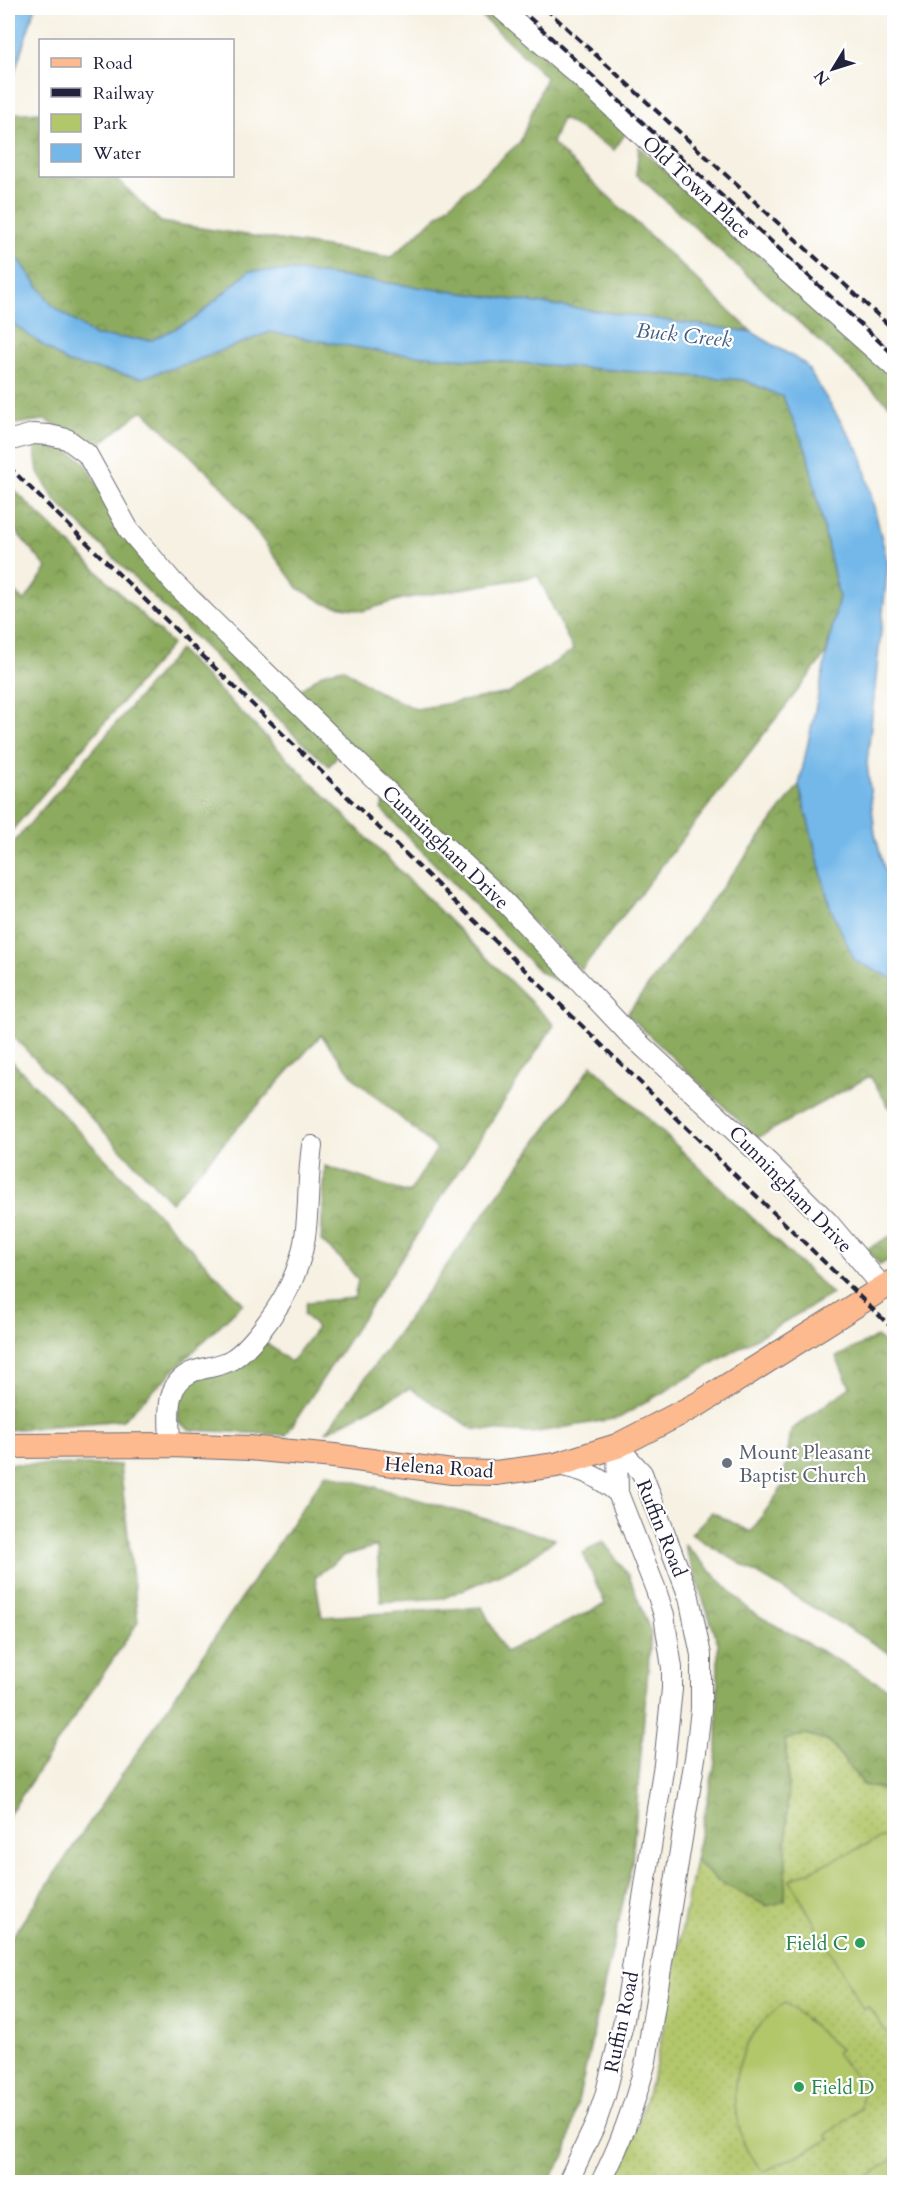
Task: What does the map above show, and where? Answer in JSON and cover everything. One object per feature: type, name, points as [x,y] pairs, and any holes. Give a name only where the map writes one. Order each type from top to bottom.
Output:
[{"type":"main road","name":"Helena Road","points":[[8,1446],[170,1445],[249,1448],[452,1472],[496,1473],[556,1465],[617,1446],[700,1403],[888,1285]]},
{"type":"street","name":"Old Town Place","points":[[500,8],[598,93],[778,264],[894,367]]},
{"type":"street","name":"Cunningham Drive","points":[[8,441],[33,434],[49,435],[67,439],[87,454],[129,530],[173,582],[426,829],[500,897],[634,1039],[768,1162],[828,1222],[876,1279],[888,1285]]},
{"type":"street","points":[[170,1445],[169,1404],[178,1382],[193,1372],[228,1362],[243,1351],[286,1292],[302,1257],[308,1230],[312,1146]]},
{"type":"street","name":"Ruffin Road","points":[[568,2182],[595,2125],[617,2054],[650,1857],[670,1713],[672,1668],[664,1615],[618,1492],[617,1446]]},
{"type":"street","name":"Ruffin Road","points":[[601,2182],[623,2134],[648,2049],[696,1752],[702,1679],[696,1628],[681,1575],[642,1473],[617,1446]]},
{"type":"street","points":[[556,1465],[577,1469],[598,1477],[618,1492]]},
{"type":"green space","points":[[473,8],[490,8],[628,130],[614,150],[562,118],[552,143],[752,332],[299,271],[249,271],[194,319],[152,340],[95,336],[52,305],[16,256],[8,234],[8,114],[39,112],[39,177],[115,177],[161,222],[391,257],[520,142],[546,77]]},
{"type":"green space","points":[[639,147],[894,378],[894,409],[636,174]]},
{"type":"green space","points":[[8,320],[68,363],[140,378],[192,362],[270,332],[389,353],[744,380],[783,397],[807,452],[839,597],[826,654],[581,970],[296,693],[323,673],[343,668],[377,691],[416,709],[509,693],[573,650],[538,576],[402,599],[363,611],[326,604],[298,588],[224,488],[143,410],[97,446],[45,420],[8,425]]},
{"type":"green space","points":[[34,445],[64,448],[85,462],[110,507],[338,755],[329,766],[290,731],[55,500],[38,472]]},
{"type":"green space","points":[[8,484],[172,644],[8,835],[8,584],[24,602],[47,568],[8,522]]},
{"type":"green space","points":[[179,650],[554,1025],[286,1435],[191,1430],[179,1423],[174,1397],[184,1385],[260,1338],[291,1362],[317,1328],[304,1314],[307,1302],[354,1298],[358,1280],[341,1259],[321,1241],[325,1166],[409,1193],[437,1149],[355,1079],[321,1035],[171,1202],[8,1031],[8,849]]},
{"type":"green space","points":[[799,785],[830,907],[855,960],[894,979],[894,1115],[870,1076],[757,1138],[627,1014]]},
{"type":"green space","points":[[386,798],[573,980],[568,987],[540,972],[381,809]]},
{"type":"green space","points":[[8,1057],[243,1303],[123,1420],[8,1430]]},
{"type":"green space","points":[[592,1065],[832,1294],[619,1418],[532,1433],[473,1429],[410,1388],[326,1432]]},
{"type":"green space","points":[[894,1234],[894,1257],[880,1265],[867,1249]]},
{"type":"green space","points":[[877,1337],[894,1353],[894,1656],[691,1534],[712,1512],[751,1532],[783,1486],[791,1430],[850,1387],[836,1357]]},
{"type":"green space","points":[[8,1464],[120,1465],[138,1622],[8,1816]]},
{"type":"green space","points":[[326,1473],[555,1539],[522,1564],[444,1598],[381,1602],[377,1546],[343,1556],[315,1577],[322,1617],[482,1607],[505,1652],[605,1604],[583,1553],[603,1541],[629,1576],[651,1633],[632,1863],[566,2154],[548,2182],[8,2182],[8,1943]]},
{"type":"green space","points":[[684,1544],[750,1611],[894,1692],[894,1792],[864,1785],[829,1741],[805,1734],[785,1740],[788,1772],[785,1901],[767,1906],[716,1880],[695,1860],[717,1753],[718,1643]]},
{"type":"green space","points":[[805,1734],[829,1741],[864,1785],[894,1792],[894,2182],[611,2182],[629,2151],[656,2065],[695,1860],[716,1880],[767,1906],[785,1901],[788,1772],[785,1740]]},
{"type":"green space","name":"Field C","points":[[894,1834],[894,2042],[868,2007],[863,2009],[790,1880]]},
{"type":"green space","name":"Field D","points":[[785,2002],[840,2049],[836,2053],[863,2086],[861,2108],[826,2135],[829,2140],[763,2172],[747,2150],[741,2134],[737,2119],[735,2085],[743,2053],[751,2038],[760,2025]]},
{"type":"green space","points":[[894,2157],[894,2182],[862,2182]]},
{"type":"water","points":[[8,8],[35,8],[8,93]]},
{"type":"water","name":"Buck Creek","points":[[8,234],[16,256],[52,305],[95,336],[152,340],[194,319],[249,271],[299,271],[752,332],[805,364],[861,454],[888,564],[867,763],[875,834],[886,875],[894,886],[894,979],[855,961],[830,907],[799,785],[839,597],[807,452],[783,397],[744,380],[389,353],[270,332],[192,362],[141,378],[68,363],[8,320]]},
{"type":"railway","points":[[519,8],[894,355]]},
{"type":"railway","points":[[545,8],[894,330]]},
{"type":"railway","points":[[8,466],[894,1330]]},
{"type":"place","name":"Mount Pleasant Baptist Church","points":[[727,1463]]},
{"type":"place","name":"Field C","points":[[860,1943]]},
{"type":"place","name":"Field D","points":[[799,2087]]}]
